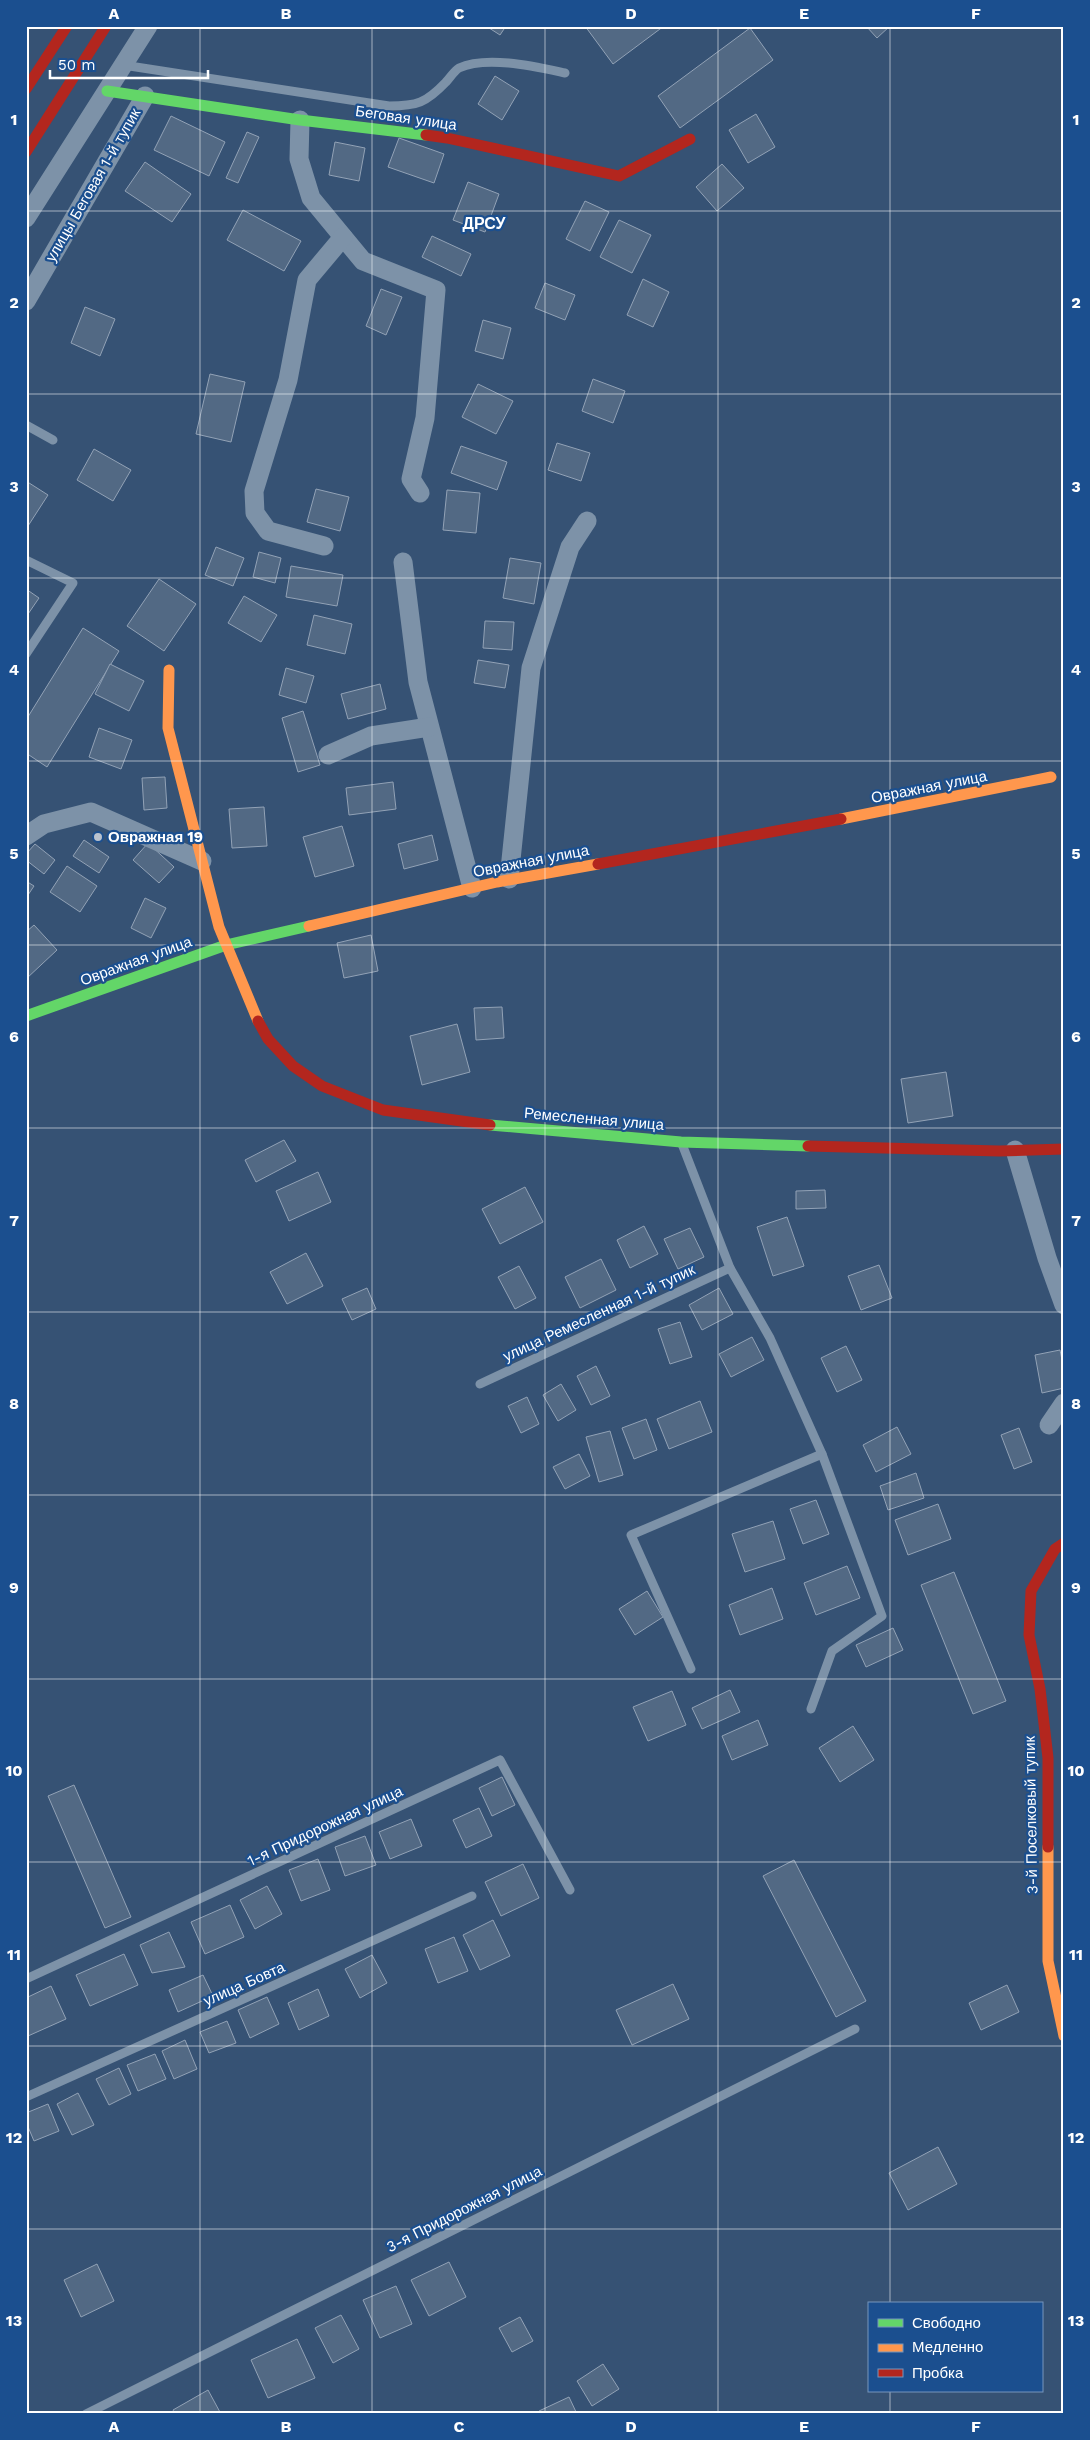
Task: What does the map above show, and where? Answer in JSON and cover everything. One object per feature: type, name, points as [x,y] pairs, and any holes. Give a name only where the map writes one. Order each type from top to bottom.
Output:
[{"type":"main road","points":[[26,89],[66,26]]},
{"type":"main road","points":[[26,152],[106,26]]},
{"type":"main road","name":"Беговая улица","points":[[107,91],[300,120],[447,138],[619,176],[690,140]]},
{"type":"main road","name":"Ремесленная улица","points":[[169,670],[168,728],[219,927],[251,1009],[268,1038],[293,1066],[322,1086],[382,1110],[424,1117],[508,1127],[681,1142],[1015,1150],[1064,1149]]},
{"type":"main road","name":"Овражная улица","points":[[26,1016],[226,944],[509,880],[923,804],[1051,777]]},
{"type":"main road","name":"3-й Поселковый тупик","points":[[1064,1543],[1055,1548],[1031,1591],[1029,1634],[1040,1689],[1048,1758],[1048,1961],[1064,2036]]},
{"type":"street","points":[[26,218],[148,26]]},
{"type":"street","name":"улицы Беговая 1-й тупик","points":[[26,301],[145,96]]},
{"type":"street","points":[[300,120],[299,159],[311,198],[362,262],[436,290],[425,418],[411,479],[420,493]]},
{"type":"street","points":[[324,546],[268,531],[255,513],[254,491],[288,380],[307,280],[343,237]]},
{"type":"street","points":[[509,880],[531,668],[570,547],[588,521]]},
{"type":"street","points":[[404,562],[418,682],[472,888]]},
{"type":"street","points":[[328,755],[371,736],[430,727]]},
{"type":"street","points":[[26,836],[44,824],[91,812],[202,861]]},
{"type":"street","points":[[1015,1150],[1047,1258],[1064,1305]]},
{"type":"street","points":[[1049,1425],[1064,1403]]},
{"type":"lane","points":[[123,65],[389,106],[410,106],[429,99],[458,68],[478,64],[519,62],[565,73]]},
{"type":"lane","points":[[26,425],[53,440]]},
{"type":"lane","points":[[26,560],[73,583],[26,654]]},
{"type":"lane","points":[[681,1142],[730,1268],[770,1338],[822,1454],[882,1616],[832,1651],[812,1708]]},
{"type":"lane","name":"улица Ремесленная 1-й тупик","points":[[480,1384],[730,1268]]},
{"type":"lane","points":[[691,1669],[631,1535],[822,1454]]},
{"type":"lane","name":"1-я Придорожная улица","points":[[26,1979],[500,1760],[570,1890]]},
{"type":"lane","name":"улица Бовта","points":[[26,2097],[472,1896]]},
{"type":"lane","name":"3-я Придорожная улица","points":[[86,2414],[855,2029]]},
{"type":"building","points":[[486,26],[506,26],[500,35]]},
{"type":"building","points":[[585,26],[664,26],[613,64]]},
{"type":"building","points":[[866,26],[890,26],[877,38]]},
{"type":"building","points":[[750,28],[773,60],[680,128],[658,96]]},
{"type":"building","points":[[495,76],[519,91],[502,120],[478,104]]},
{"type":"building","points":[[756,114],[775,147],[748,163],[729,130]]},
{"type":"building","points":[[171,116],[225,142],[209,176],[154,150]]},
{"type":"building","points":[[247,132],[259,137],[238,183],[226,178]]},
{"type":"building","points":[[399,138],[444,154],[434,183],[388,167]]},
{"type":"building","points":[[335,142],[365,148],[359,181],[329,175]]},
{"type":"building","points":[[145,162],[191,194],[172,222],[125,191]]},
{"type":"building","points":[[722,164],[744,188],[717,211],[696,187]]},
{"type":"building","points":[[468,182],[499,194],[485,232],[453,220]]},
{"type":"building","points":[[585,201],[609,212],[590,251],[566,239]]},
{"type":"building","points":[[243,210],[301,241],[284,271],[227,240]]},
{"type":"building","points":[[619,220],[651,235],[632,273],[600,257]]},
{"type":"building","points":[[432,236],[471,254],[461,276],[422,257]]},
{"type":"building","points":[[643,279],[669,292],[653,327],[627,315]]},
{"type":"building","points":[[545,283],[575,295],[565,320],[535,308]]},
{"type":"building","points":[[381,289],[402,297],[386,335],[366,326]]},
{"type":"building","points":[[85,307],[115,319],[100,356],[71,343]]},
{"type":"building","points":[[483,320],[511,328],[503,359],[475,351]]},
{"type":"building","points":[[210,374],[245,382],[231,442],[196,434]]},
{"type":"building","points":[[593,379],[625,391],[613,423],[582,411]]},
{"type":"building","points":[[478,384],[513,401],[496,434],[462,417]]},
{"type":"building","points":[[557,443],[590,453],[581,481],[548,470]]},
{"type":"building","points":[[461,446],[507,462],[497,490],[451,473]]},
{"type":"building","points":[[94,449],[131,470],[113,501],[77,480]]},
{"type":"building","points":[[26,481],[48,495],[28,526],[26,525]]},
{"type":"building","points":[[316,489],[349,497],[340,531],[307,522]]},
{"type":"building","points":[[447,490],[480,493],[476,533],[443,530]]},
{"type":"building","points":[[216,547],[244,558],[233,586],[205,575]]},
{"type":"building","points":[[259,552],[281,558],[275,583],[253,577]]},
{"type":"building","points":[[510,558],[541,563],[534,604],[503,598]]},
{"type":"building","points":[[291,566],[343,575],[337,606],[286,597]]},
{"type":"building","points":[[159,579],[196,604],[164,651],[127,626]]},
{"type":"building","points":[[26,589],[39,598],[26,617]]},
{"type":"building","points":[[244,596],[277,615],[261,642],[228,623]]},
{"type":"building","points":[[314,615],[352,624],[345,654],[307,645]]},
{"type":"building","points":[[485,621],[514,622],[512,650],[483,648]]},
{"type":"building","points":[[83,628],[119,651],[47,767],[26,753],[26,720]]},
{"type":"building","points":[[478,660],[509,665],[505,688],[474,683]]},
{"type":"building","points":[[110,664],[144,681],[129,711],[95,694]]},
{"type":"building","points":[[286,668],[314,676],[306,703],[279,695]]},
{"type":"building","points":[[380,684],[386,709],[348,719],[341,694]]},
{"type":"building","points":[[303,711],[320,765],[298,772],[282,718]]},
{"type":"building","points":[[99,728],[132,740],[121,769],[89,757]]},
{"type":"building","points":[[165,777],[167,808],[144,810],[142,778]]},
{"type":"building","points":[[393,782],[396,809],[349,815],[346,788]]},
{"type":"building","points":[[264,807],[267,846],[232,848],[229,809]]},
{"type":"building","points":[[342,826],[354,866],[315,877],[303,837]]},
{"type":"building","points":[[432,835],[438,860],[404,869],[398,844]]},
{"type":"building","points":[[84,840],[109,857],[99,873],[73,856]]},
{"type":"building","points":[[148,843],[174,867],[159,883],[133,860]]},
{"type":"building","points":[[35,844],[55,860],[44,874],[26,860],[26,854]]},
{"type":"building","points":[[67,866],[97,886],[80,912],[50,892]]},
{"type":"building","points":[[26,881],[34,886],[26,898]]},
{"type":"building","points":[[145,898],[166,908],[151,938],[131,928]]},
{"type":"building","points":[[34,925],[57,950],[26,979],[26,932]]},
{"type":"building","points":[[371,935],[378,971],[344,978],[337,943]]},
{"type":"building","points":[[502,1007],[504,1038],[476,1040],[474,1008]]},
{"type":"building","points":[[457,1024],[470,1072],[422,1085],[410,1036]]},
{"type":"building","points":[[946,1072],[953,1116],[908,1123],[901,1079]]},
{"type":"building","points":[[284,1140],[296,1161],[256,1182],[245,1160]]},
{"type":"building","points":[[318,1172],[331,1202],[289,1221],[276,1191]]},
{"type":"building","points":[[525,1187],[543,1222],[500,1244],[482,1209]]},
{"type":"building","points":[[825,1190],[826,1208],[796,1209],[796,1191]]},
{"type":"building","points":[[787,1217],[804,1266],[773,1276],[757,1227]]},
{"type":"building","points":[[644,1226],[658,1254],[630,1268],[617,1240]]},
{"type":"building","points":[[690,1228],[704,1257],[678,1269],[664,1239]]},
{"type":"building","points":[[306,1253],[323,1286],[287,1304],[270,1272]]},
{"type":"building","points":[[601,1259],[616,1290],[580,1308],[565,1277]]},
{"type":"building","points":[[879,1265],[892,1298],[861,1310],[848,1276]]},
{"type":"building","points":[[519,1266],[536,1298],[515,1309],[498,1277]]},
{"type":"building","points":[[367,1288],[376,1309],[352,1320],[342,1299]]},
{"type":"building","points":[[719,1288],[733,1314],[702,1330],[689,1305]]},
{"type":"building","points":[[680,1322],[692,1357],[670,1364],[658,1329]]},
{"type":"building","points":[[752,1337],[764,1360],[731,1377],[719,1354]]},
{"type":"building","points":[[846,1346],[862,1380],[837,1392],[821,1358]]},
{"type":"building","points":[[1060,1350],[1064,1370],[1064,1388],[1042,1393],[1035,1355]]},
{"type":"building","points":[[596,1366],[610,1396],[591,1405],[577,1376]]},
{"type":"building","points":[[561,1384],[576,1410],[558,1421],[543,1395]]},
{"type":"building","points":[[527,1397],[539,1424],[521,1433],[508,1406]]},
{"type":"building","points":[[700,1401],[712,1432],[669,1449],[657,1419]]},
{"type":"building","points":[[646,1419],[657,1450],[634,1459],[622,1428]]},
{"type":"building","points":[[897,1427],[911,1454],[876,1472],[863,1445]]},
{"type":"building","points":[[1019,1428],[1032,1462],[1014,1469],[1001,1435]]},
{"type":"building","points":[[610,1431],[623,1475],[599,1482],[586,1437]]},
{"type":"building","points":[[579,1454],[590,1476],[565,1489],[553,1467]]},
{"type":"building","points":[[916,1473],[924,1498],[888,1510],[880,1486]]},
{"type":"building","points":[[816,1500],[829,1534],[803,1544],[790,1509]]},
{"type":"building","points":[[938,1504],[951,1539],[908,1555],[895,1520]]},
{"type":"building","points":[[773,1521],[785,1559],[745,1572],[732,1534]]},
{"type":"building","points":[[847,1566],[860,1598],[816,1615],[804,1583]]},
{"type":"building","points":[[954,1572],[1006,1701],[973,1714],[921,1585]]},
{"type":"building","points":[[772,1588],[783,1619],[740,1635],[729,1605]]},
{"type":"building","points":[[647,1591],[663,1617],[635,1635],[619,1609]]},
{"type":"building","points":[[893,1628],[903,1650],[866,1667],[856,1645]]},
{"type":"building","points":[[730,1690],[740,1712],[702,1729],[692,1708]]},
{"type":"building","points":[[672,1691],[686,1725],[648,1741],[633,1707]]},
{"type":"building","points":[[758,1720],[768,1745],[732,1760],[722,1736]]},
{"type":"building","points":[[853,1726],[874,1760],[840,1782],[819,1748]]},
{"type":"building","points":[[502,1777],[515,1805],[492,1816],[479,1788]]},
{"type":"building","points":[[74,1785],[131,1917],[105,1928],[48,1796]]},
{"type":"building","points":[[479,1808],[492,1836],[466,1848],[453,1820]]},
{"type":"building","points":[[411,1819],[422,1846],[390,1859],[379,1832]]},
{"type":"building","points":[[365,1836],[376,1865],[345,1876],[335,1847]]},
{"type":"building","points":[[318,1859],[330,1890],[301,1901],[289,1870]]},
{"type":"building","points":[[794,1860],[866,2001],[836,2017],[763,1876]]},
{"type":"building","points":[[523,1864],[539,1898],[501,1916],[485,1882]]},
{"type":"building","points":[[267,1886],[282,1914],[255,1929],[240,1900]]},
{"type":"building","points":[[230,1905],[244,1937],[205,1954],[191,1922]]},
{"type":"building","points":[[493,1920],[510,1956],[480,1970],[463,1935]]},
{"type":"building","points":[[169,1932],[185,1967],[152,1973],[140,1945]]},
{"type":"building","points":[[454,1937],[468,1971],[438,1983],[425,1949]]},
{"type":"building","points":[[124,1954],[138,1985],[90,2006],[76,1975]]},
{"type":"building","points":[[372,1955],[387,1983],[360,1998],[345,1969]]},
{"type":"building","points":[[203,1975],[213,1996],[178,2012],[169,1990]]},
{"type":"building","points":[[673,1984],[689,2019],[632,2045],[616,2010]]},
{"type":"building","points":[[1007,1985],[1019,2012],[981,2030],[969,2003]]},
{"type":"building","points":[[51,1986],[66,2019],[28,2036],[26,2031],[26,1998]]},
{"type":"building","points":[[318,1989],[329,2016],[299,2030],[288,2003]]},
{"type":"building","points":[[267,1997],[279,2024],[250,2038],[238,2010]]},
{"type":"building","points":[[227,2021],[236,2043],[209,2053],[200,2032]]},
{"type":"building","points":[[185,2040],[197,2069],[174,2079],[162,2051]]},
{"type":"building","points":[[155,2054],[166,2079],[138,2091],[127,2065]]},
{"type":"building","points":[[119,2068],[131,2094],[109,2105],[96,2079]]},
{"type":"building","points":[[78,2093],[94,2125],[72,2135],[57,2104]]},
{"type":"building","points":[[48,2104],[59,2131],[34,2141],[26,2122],[26,2113]]},
{"type":"building","points":[[938,2147],[957,2184],[908,2210],[889,2173]]},
{"type":"building","points":[[449,2262],[466,2297],[429,2316],[411,2280]]},
{"type":"building","points":[[97,2264],[114,2301],[81,2317],[64,2280]]},
{"type":"building","points":[[396,2286],[412,2324],[380,2338],[363,2300]]},
{"type":"building","points":[[341,2315],[359,2349],[333,2363],[315,2328]]},
{"type":"building","points":[[520,2317],[533,2341],[512,2352],[499,2328]]},
{"type":"building","points":[[297,2339],[315,2378],[268,2398],[251,2360]]},
{"type":"building","points":[[603,2364],[619,2389],[592,2406],[577,2381]]},
{"type":"building","points":[[208,2390],[221,2414],[175,2414],[173,2410]]},
{"type":"building","points":[[569,2397],[577,2414],[541,2414],[539,2411]]},
{"type":"traffic: fast","points":[[107,91],[300,120],[426,135]]},
{"type":"traffic: fast","points":[[26,1016],[226,945],[309,926]]},
{"type":"traffic: fast","points":[[490,1125],[681,1142],[808,1146]]},
{"type":"traffic: slow","points":[[169,670],[168,728],[219,927],[258,1021]]},
{"type":"traffic: slow","points":[[841,819],[1051,777]]},
{"type":"traffic: slow","points":[[309,926],[497,882],[598,864]]},
{"type":"traffic: slow","points":[[1048,1847],[1048,1961],[1064,2036]]},
{"type":"traffic: jam","points":[[26,89],[67,26]]},
{"type":"traffic: jam","points":[[26,152],[106,26]]},
{"type":"traffic: jam","points":[[426,135],[619,176],[690,139]]},
{"type":"traffic: jam","points":[[598,864],[841,819]]},
{"type":"traffic: jam","points":[[258,1021],[268,1039],[293,1066],[322,1086],[383,1110],[490,1125]]},
{"type":"traffic: jam","points":[[808,1146],[999,1151],[1064,1149]]},
{"type":"traffic: jam","points":[[1048,1847],[1048,1758],[1040,1689],[1029,1635],[1031,1591],[1055,1549],[1064,1543]]},
{"type":"place","name":"Овражная 19","points":[[98,837]]},
{"type":"district","name":"ДРСУ","points":[[484,223]]}]
